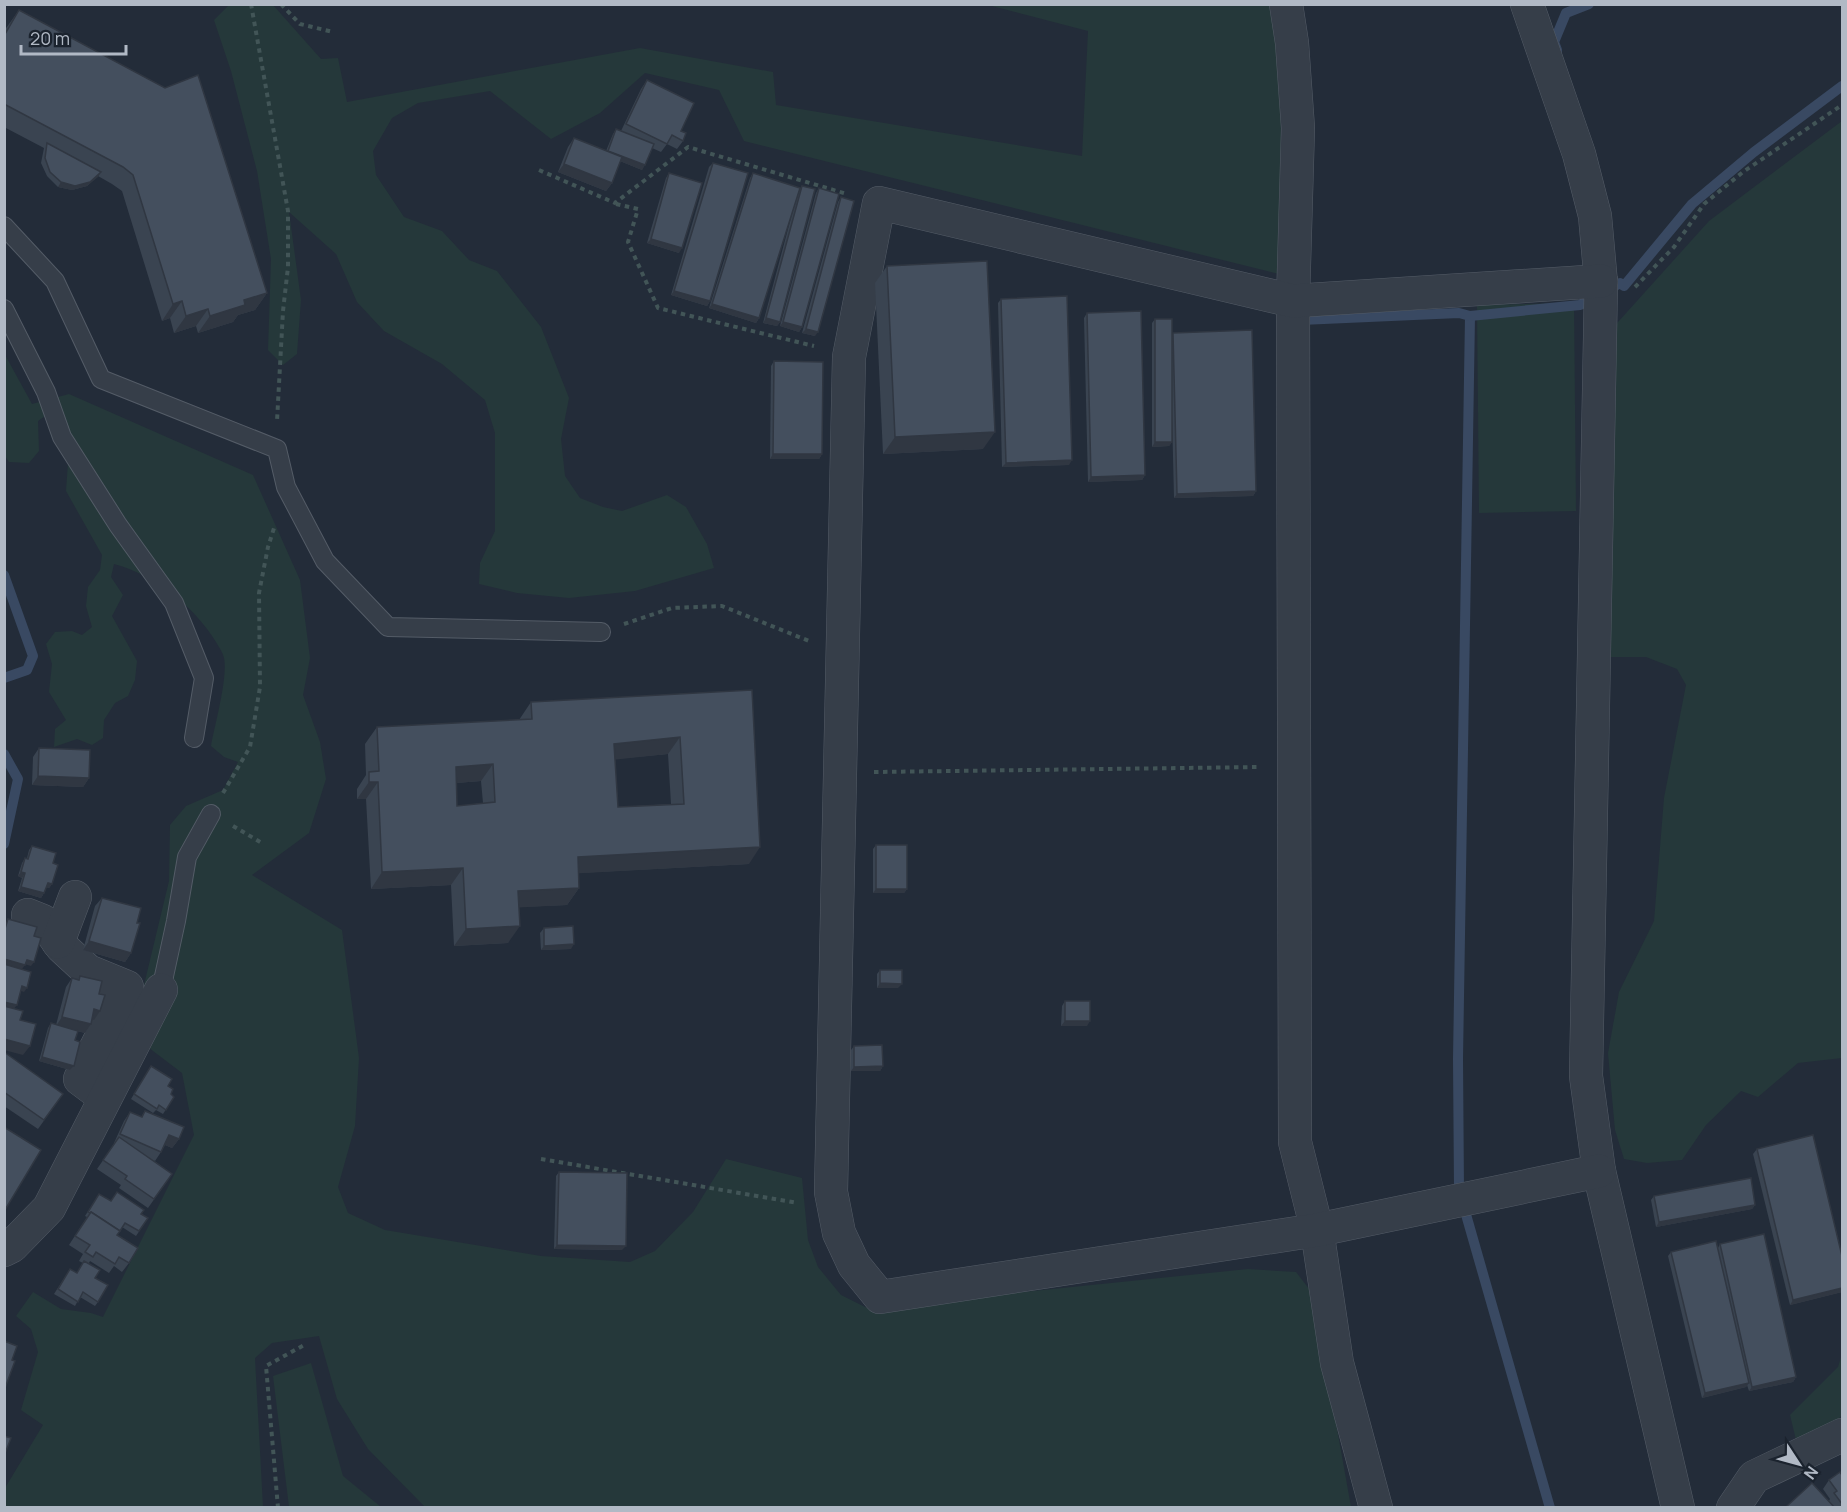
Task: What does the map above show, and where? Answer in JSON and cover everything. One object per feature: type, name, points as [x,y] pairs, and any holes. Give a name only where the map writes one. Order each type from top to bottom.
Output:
[{"type":"street","points":[[1286,4],[1292,43],[1298,128],[1293,301],[1295,1142],[1317,1230],[1337,1363],[1376,1508]]},
{"type":"street","points":[[1535,7],[1595,216],[1600,298],[1586,1076],[1599,1171],[1678,1508]]},
{"type":"street","points":[[1599,1171],[1317,1230],[880,1297],[854,1265],[839,1233],[831,1192],[849,357],[879,203],[1293,301],[1600,298]]},
{"type":"street","points":[[58,942],[75,897]]},
{"type":"street","points":[[28,915],[43,921],[58,942],[88,971],[127,987],[80,1079],[104,1097]]},
{"type":"street","points":[[4,1250],[12,1246],[49,1208],[104,1097],[161,990]]},
{"type":"street","points":[[1733,1508],[1754,1477],[1842,1435]]},
{"type":"lane","points":[[4,226],[55,281],[101,379],[276,449],[286,487],[325,561],[388,627],[601,632]]},
{"type":"lane","points":[[4,309],[46,392],[62,437],[118,525],[174,603],[204,678],[194,738]]},
{"type":"lane","points":[[161,990],[187,857],[211,814]]},
{"type":"path","points":[[251,4],[288,211],[288,267],[277,396],[276,449]]},
{"type":"path","points":[[281,4],[300,24],[333,32]]},
{"type":"path","points":[[1600,298],[1634,288],[1674,247],[1704,204],[1743,172],[1842,105]]},
{"type":"path","points":[[615,203],[688,147],[879,203]]},
{"type":"path","points":[[539,170],[615,203],[638,209],[628,242],[658,308],[814,346]]},
{"type":"path","points":[[211,814],[250,747],[260,687],[259,593],[268,548],[286,487]]},
{"type":"path","points":[[601,632],[672,608],[722,606],[842,654]]},
{"type":"path","points":[[841,772],[1294,766]]},
{"type":"path","points":[[541,1159],[835,1210]]},
{"type":"path","points":[[278,1508],[266,1366],[306,1344]]},
{"type":"shaded area","points":[[229,5],[273,5],[321,59],[338,58],[347,102],[640,48],[773,72],[776,105],[1082,156],[1088,31],[988,5],[1271,5],[1279,43],[1283,151],[1279,274],[744,141],[719,90],[645,73],[600,113],[551,139],[490,91],[418,103],[392,118],[373,151],[376,175],[404,217],[442,231],[469,260],[497,271],[541,327],[569,398],[561,439],[565,476],[580,498],[622,511],[667,495],[686,507],[707,544],[714,568],[635,591],[569,598],[517,593],[479,584],[480,563],[495,531],[495,433],[485,400],[442,364],[384,331],[357,302],[336,254],[289,212],[301,300],[297,354],[283,365],[268,350],[271,259],[257,171],[231,71],[214,20]]},
{"type":"shaded area","points":[[1842,121],[1842,1058],[1798,1063],[1758,1097],[1741,1091],[1706,1125],[1682,1160],[1647,1163],[1624,1159],[1615,1130],[1608,1053],[1619,992],[1654,921],[1664,798],[1686,685],[1677,669],[1646,657],[1610,657],[1609,332],[1709,221]]},
{"type":"shaded area","points":[[1574,303],[1576,511],[1479,513],[1477,305]]},
{"type":"shaded area","points":[[4,353],[32,404],[69,394],[253,475],[300,580],[310,658],[303,695],[320,742],[326,779],[309,833],[252,875],[342,930],[359,1058],[355,1126],[338,1187],[348,1213],[385,1230],[541,1256],[630,1262],[655,1251],[693,1212],[726,1159],[802,1178],[808,1240],[818,1267],[841,1295],[867,1308],[1248,1269],[1296,1272],[1313,1294],[1351,1507],[425,1507],[368,1449],[337,1399],[319,1336],[272,1343],[255,1358],[263,1507],[5,1507],[5,1488],[43,1425],[21,1410],[38,1352],[31,1329],[16,1316],[33,1292],[61,1309],[103,1317],[194,1135],[182,1073],[132,1035],[169,881],[170,825],[186,806],[223,790],[238,762],[224,757],[211,746],[223,689],[225,667],[223,656],[216,642],[197,616],[172,594],[144,576],[114,564],[111,577],[123,595],[112,616],[137,661],[135,680],[128,696],[115,703],[104,720],[103,738],[92,745],[77,739],[54,747],[55,729],[66,720],[49,692],[52,664],[46,644],[55,632],[72,631],[82,635],[92,627],[86,606],[88,587],[100,570],[102,555],[66,491],[68,463],[57,436],[45,416],[38,421],[39,451],[29,463],[9,462],[5,456]]},
{"type":"shaded area","points":[[1842,1354],[1842,1415],[1831,1427],[1796,1440],[1790,1415],[1838,1367]]},
{"type":"shaded area","points":[[311,1363],[343,1476],[381,1507],[289,1507],[273,1376]]},
{"type":"building","points":[[19,10],[165,88],[198,75],[267,293],[244,300],[245,305],[210,316],[208,309],[186,316],[182,301],[173,304],[133,175],[123,167],[4,104],[4,36]]},
{"type":"building","points":[[647,80],[694,103],[681,131],[686,133],[683,141],[672,135],[667,144],[626,124]]},
{"type":"building","points":[[616,129],[654,144],[645,165],[608,151]]},
{"type":"building","points":[[574,138],[622,157],[612,183],[564,164]]},
{"type":"building","points":[[47,143],[101,172],[90,182],[75,186],[61,182],[50,172],[45,158]]},
{"type":"building","points":[[713,163],[748,173],[710,301],[674,291]]},
{"type":"building","points":[[669,173],[702,183],[682,248],[651,239]]},
{"type":"building","points":[[753,173],[800,188],[759,318],[712,304]]},
{"type":"building","points":[[802,186],[815,189],[780,322],[766,318]]},
{"type":"building","points":[[819,188],[839,194],[802,327],[783,322]]},
{"type":"building","points":[[841,197],[854,201],[818,332],[806,329]]},
{"type":"building","points":[[987,261],[995,432],[895,437],[887,266]]},
{"type":"building","points":[[1067,296],[1072,460],[1006,463],[1001,299]]},
{"type":"building","points":[[1141,311],[1145,475],[1091,477],[1087,313]]},
{"type":"building","points":[[1155,319],[1172,319],[1172,442],[1155,442]]},
{"type":"building","points":[[1252,330],[1256,491],[1177,494],[1173,333]]},
{"type":"building","points":[[774,361],[823,362],[822,454],[773,454]]},
{"type":"building","points":[[752,690],[760,847],[578,857],[579,888],[518,891],[520,926],[466,929],[463,868],[382,872],[378,782],[369,782],[369,772],[379,771],[377,727],[532,719],[531,702]],"holes":[[[680,737],[684,804],[618,807],[614,744]],[[493,764],[495,802],[457,806],[456,767]]]},
{"type":"building","points":[[39,748],[90,750],[89,778],[38,776]]},
{"type":"building","points":[[876,845],[907,845],[907,889],[876,889]]},
{"type":"building","points":[[32,846],[56,853],[53,863],[58,865],[52,884],[48,883],[44,893],[21,887],[25,873],[21,872]]},
{"type":"building","points":[[102,898],[141,908],[137,923],[140,923],[131,953],[89,941]]},
{"type":"building","points":[[8,919],[37,927],[34,936],[41,938],[34,962],[27,960],[25,965],[4,959],[4,932]]},
{"type":"building","points":[[573,926],[574,944],[544,946],[544,928]]},
{"type":"building","points":[[4,964],[31,972],[27,988],[22,986],[17,1005],[4,1002]]},
{"type":"building","points":[[880,970],[902,970],[902,984],[880,983]]},
{"type":"building","points":[[80,976],[102,981],[99,994],[105,995],[100,1011],[94,1009],[91,1024],[62,1017],[72,978],[79,980]]},
{"type":"building","points":[[1065,1001],[1090,1001],[1090,1021],[1065,1021]]},
{"type":"building","points":[[4,1006],[23,1011],[20,1020],[36,1024],[30,1046],[4,1039]]},
{"type":"building","points":[[51,1023],[78,1031],[75,1040],[80,1042],[74,1066],[42,1057]]},
{"type":"building","points":[[882,1045],[883,1066],[854,1067],[854,1046]]},
{"type":"building","points":[[4,1052],[63,1094],[44,1120],[4,1092]]},
{"type":"building","points":[[151,1066],[172,1079],[168,1086],[173,1089],[171,1094],[174,1097],[166,1110],[159,1105],[157,1109],[134,1094]]},
{"type":"building","points":[[145,1111],[184,1127],[179,1139],[169,1135],[161,1152],[120,1134],[130,1112],[142,1117]]},
{"type":"building","points":[[4,1127],[41,1150],[5,1210],[4,1210]]},
{"type":"building","points":[[1813,1135],[1842,1256],[1842,1288],[1793,1300],[1757,1149]]},
{"type":"building","points":[[119,1137],[172,1174],[154,1199],[125,1179],[127,1176],[103,1160]]},
{"type":"building","points":[[559,1172],[627,1173],[626,1246],[557,1245]]},
{"type":"building","points":[[1751,1178],[1755,1205],[1659,1222],[1654,1196]]},
{"type":"building","points":[[117,1192],[144,1210],[141,1214],[148,1218],[139,1231],[125,1223],[120,1231],[88,1212],[99,1194],[111,1201]]},
{"type":"building","points":[[91,1212],[120,1231],[117,1235],[138,1248],[129,1263],[119,1257],[115,1264],[96,1252],[93,1257],[85,1252],[90,1245],[75,1236]]},
{"type":"building","points":[[1764,1234],[1796,1377],[1752,1387],[1720,1244]]},
{"type":"building","points":[[1716,1241],[1749,1383],[1705,1393],[1671,1252]]},
{"type":"building","points":[[84,1261],[100,1270],[95,1278],[108,1285],[98,1302],[83,1292],[78,1302],[58,1289],[70,1269],[77,1273]]},
{"type":"building","points":[[4,1341],[17,1346],[12,1360],[15,1361],[5,1388]]},
{"type":"building","points":[[4,1436],[11,1438],[4,1456]]},
{"type":"building","points":[[1840,1472],[1842,1475],[1842,1504],[1829,1480]]},
{"type":"building","points":[[1812,1483],[1835,1508],[1786,1508],[1786,1507]]},
{"type":"waterway","points":[[1557,50],[1554,42],[1566,13],[1589,4]]},
{"type":"waterway","points":[[1610,289],[1620,283],[1624,286],[1692,204],[1754,152],[1842,86]]},
{"type":"waterway","points":[[1301,320],[1459,313],[1470,316],[1580,305],[1595,297]]},
{"type":"waterway","points":[[1470,316],[1458,1059],[1459,1190],[1550,1508]]},
{"type":"waterway","points":[[4,575],[33,656],[27,670],[4,678]]},
{"type":"waterway","points":[[4,754],[18,779],[4,844]]}]
